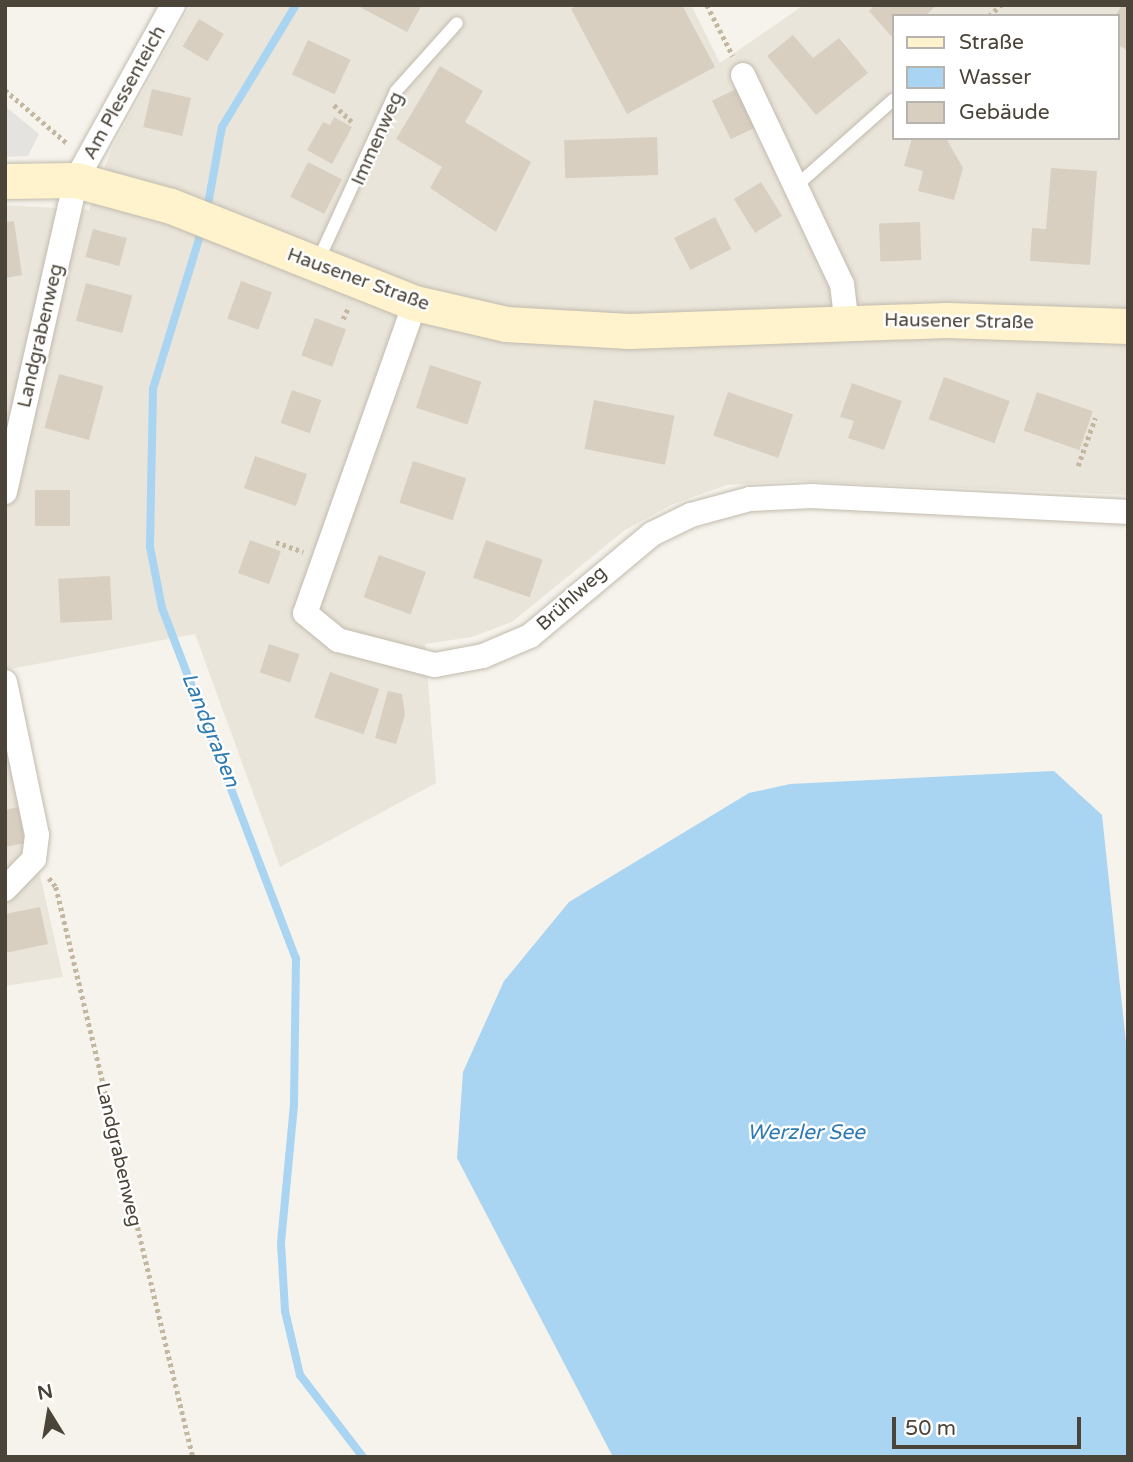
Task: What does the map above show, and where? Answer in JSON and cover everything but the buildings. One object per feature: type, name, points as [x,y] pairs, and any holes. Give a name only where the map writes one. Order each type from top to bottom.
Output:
[{"type":"street","name":"Am Plessenteich","points":[[81,170],[173,5]]},
{"type":"street","points":[[743,75],[842,284],[847,322]]},
{"type":"street","name":"Hausener Straße","points":[[5,181],[81,170],[315,266],[415,303],[506,324],[629,331],[847,322],[1128,326]]},
{"type":"street","name":"Landgrabenweg","points":[[5,492],[81,170]]},
{"type":"street","name":"Brühlweg","points":[[415,303],[305,613],[338,640],[435,665],[483,656],[530,636],[652,534],[691,515],[750,499],[812,496],[1128,512]]},
{"type":"street","name":"Hausener Straße","points":[[1072,324],[1128,334]]},
{"type":"street","points":[[5,682],[37,835],[34,859],[5,889]]},
{"type":"lane","name":"Immenweg","points":[[315,266],[359,182],[396,91],[457,23]]},
{"type":"lane","points":[[796,186],[892,101]]},
{"type":"path","points":[[707,5],[743,75]]},
{"type":"path","points":[[5,90],[81,170]]},
{"type":"path","points":[[334,105],[353,123]]},
{"type":"path","points":[[1078,466],[1095,418]]},
{"type":"path","name":"Landgrabenweg","points":[[34,859],[56,887],[193,1457]]},
{"type":"shaded area","points":[[191,5],[691,5],[720,63],[804,5],[1128,5],[1128,495],[795,481],[727,485],[673,504],[625,530],[512,622],[472,637],[425,644],[436,783],[280,867],[195,634],[5,670],[5,205],[89,210],[112,148]]},
{"type":"shaded area","points":[[5,106],[39,134],[28,156],[5,157]]},
{"type":"shaded area","points":[[5,719],[63,977],[5,986]]},
{"type":"water","name":"Werzler See","points":[[1054,771],[1102,815],[1128,1062],[1128,1457],[613,1457],[457,1158],[463,1072],[504,981],[569,902],[749,793],[790,784]]},
{"type":"waterway","name":"Landgraben","points":[[207,210],[222,127],[296,5]]},
{"type":"waterway","name":"Landgraben","points":[[203,226],[153,389],[150,547],[162,608],[296,959],[294,1105],[281,1243],[285,1311],[300,1375],[363,1457]]}]
